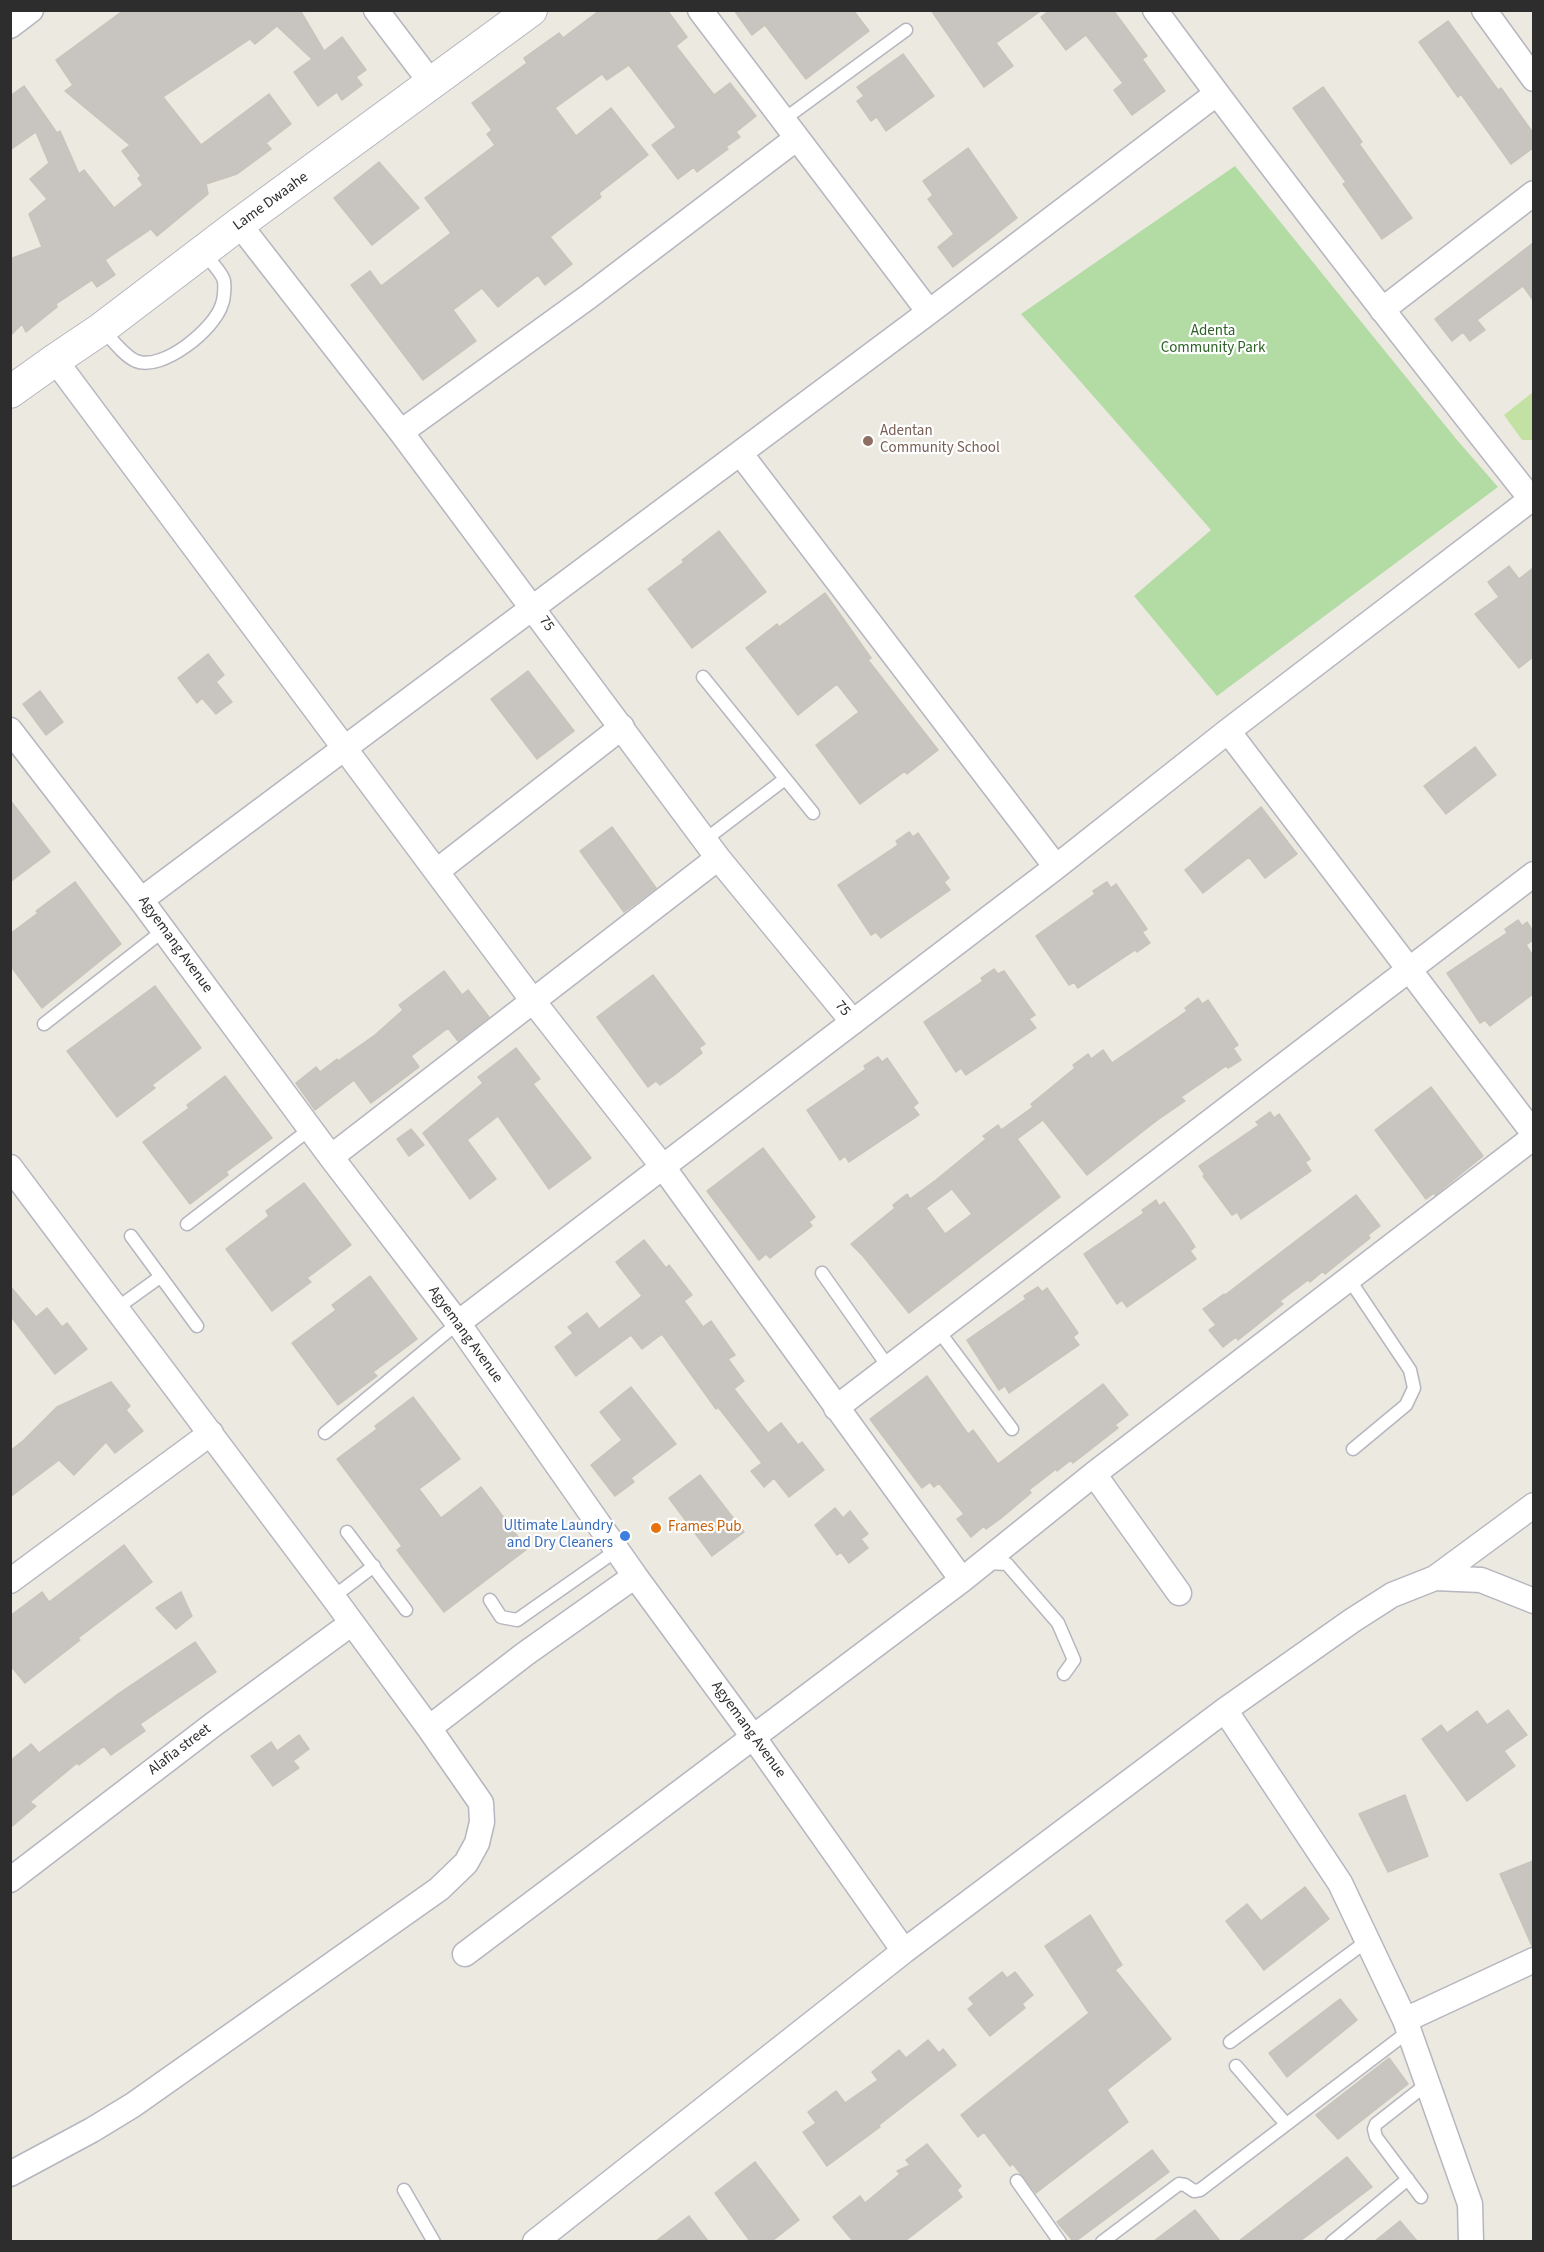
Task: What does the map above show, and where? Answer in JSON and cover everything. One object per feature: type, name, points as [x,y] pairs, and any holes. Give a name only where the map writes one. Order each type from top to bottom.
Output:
[{"type":"street","points":[[10,26],[31,10]]},
{"type":"street","points":[[376,10],[432,84]]},
{"type":"street","name":"Lame Dwaahe","points":[[10,392],[102,329],[239,224],[531,10]]},
{"type":"street","points":[[700,10],[929,312]]},
{"type":"street","points":[[458,1323],[1056,867],[1228,730],[1532,498],[1382,310],[1155,10]]},
{"type":"street","points":[[1484,10],[1533,78]]},
{"type":"street","points":[[141,900],[929,312],[1216,93]]},
{"type":"street","points":[[401,432],[588,297],[790,129]]},
{"type":"street","points":[[1382,310],[1533,193]]},
{"type":"street","name":"75","points":[[239,224],[401,432],[712,849],[853,1022]]},
{"type":"street","points":[[55,360],[346,747],[533,1001],[663,1167],[962,1580]]},
{"type":"street","points":[[740,453],[1056,867]]},
{"type":"street","points":[[437,871],[622,727]]},
{"type":"street","points":[[465,1954],[962,1580],[1094,1474],[1533,1136],[1228,730]]},
{"type":"street","name":"Agyemang Avenue","points":[[12,735],[164,930],[310,1129],[458,1323],[635,1576],[754,1738],[904,1951]]},
{"type":"street","points":[[331,1157],[533,1001],[712,849]]},
{"type":"street","points":[[836,1408],[1533,874]]},
{"type":"street","points":[[10,1167],[211,1433],[429,1728],[481,1803],[482,1822],[477,1843],[466,1863],[439,1889],[133,2106],[10,2174]]},
{"type":"street","points":[[10,1581],[211,1433]]},
{"type":"street","points":[[1094,1474],[1179,1593]]},
{"type":"street","points":[[534,2241],[904,1951],[1226,1710],[1363,1614],[1392,1596],[1435,1578],[1533,1505]]},
{"type":"street","points":[[429,1728],[525,1654],[635,1576]]},
{"type":"street","points":[[1435,1578],[1481,1580],[1533,1601]]},
{"type":"street","name":"Alafia street","points":[[10,1880],[214,1724],[352,1623]]},
{"type":"street","points":[[1226,1710],[1340,1883],[1407,2026],[1470,2204],[1471,2241]]},
{"type":"street","points":[[1407,2026],[1533,1960]]},
{"type":"lane","points":[[790,129],[906,30]]},
{"type":"lane","points":[[102,329],[136,361],[153,363],[173,354],[199,337],[213,321],[222,304],[224,280],[203,252]]},
{"type":"lane","points":[[703,677],[813,813]]},
{"type":"lane","points":[[712,849],[785,778]]},
{"type":"lane","points":[[44,1024],[164,930]]},
{"type":"lane","points":[[187,1224],[310,1129]]},
{"type":"lane","points":[[131,1236],[197,1326]]},
{"type":"lane","points":[[822,1273],[889,1368]]},
{"type":"lane","points":[[117,1308],[160,1277]]},
{"type":"lane","points":[[1349,1279],[1410,1370],[1414,1388],[1406,1405],[1353,1449]]},
{"type":"lane","points":[[325,1433],[458,1323]]},
{"type":"lane","points":[[938,1330],[1012,1430]]},
{"type":"lane","points":[[347,1532],[406,1610]]},
{"type":"lane","points":[[490,1600],[501,1617],[517,1620],[617,1550]]},
{"type":"lane","points":[[983,1562],[1007,1564],[1058,1623],[1074,1660],[1064,1674]]},
{"type":"lane","points":[[333,1597],[374,1566]]},
{"type":"lane","points":[[1230,2042],[1367,1941]]},
{"type":"lane","points":[[1102,2241],[1179,2184],[1194,2191],[1200,2190],[1407,2026]]},
{"type":"lane","points":[[1236,2066],[1286,2124]]},
{"type":"lane","points":[[1421,2198],[1376,2136],[1374,2129],[1376,2124],[1427,2084]]},
{"type":"lane","points":[[1332,2241],[1408,2179]]},
{"type":"lane","points":[[1017,2181],[1060,2241]]},
{"type":"lane","points":[[404,2190],[434,2241]]},
{"type":"green space","name":"Adenta Community Park","points":[[1235,166],[1457,440],[1498,487],[1217,696],[1134,596],[1211,530],[1021,314]]},
{"type":"green space","points":[[1533,392],[1533,440],[1522,440],[1504,415]]},
{"type":"building","points":[[124,10],[300,10],[324,51],[342,37],[366,70],[356,77],[362,85],[342,100],[337,92],[318,106],[294,72],[312,59],[277,26],[255,44],[250,39],[163,97],[201,145],[269,94],[291,124],[266,143],[271,149],[237,174],[206,184],[208,194],[157,236],[151,229],[105,260],[115,275],[97,287],[92,280],[56,304],[57,307],[26,332],[22,324],[10,336],[10,259],[42,247],[29,214],[47,199],[30,179],[49,163],[36,132],[10,150],[10,96],[24,86],[57,133],[60,131],[79,174],[84,170],[114,208],[143,185],[138,178],[141,176],[122,151],[130,145],[65,91],[73,85],[56,60]]},
{"type":"building","points":[[600,10],[667,10],[687,37],[676,46],[714,95],[730,83],[756,116],[736,132],[740,137],[726,147],[728,149],[697,172],[694,167],[678,179],[652,145],[676,127],[629,65],[607,80],[602,74],[555,108],[576,136],[611,108],[648,155],[599,193],[601,197],[550,237],[572,264],[545,285],[538,275],[498,307],[482,288],[453,310],[476,341],[423,380],[351,285],[370,271],[381,286],[451,233],[425,198],[495,145],[487,134],[492,130],[472,103],[527,63],[524,58],[559,33],[563,38]]},
{"type":"building","points":[[734,10],[853,10],[869,31],[806,79],[765,25],[752,35]]},
{"type":"building","points":[[931,10],[1042,10],[996,43],[1013,66],[984,87]]},
{"type":"building","points":[[1050,10],[1113,10],[1147,56],[1142,59],[1165,91],[1132,115],[1114,90],[1123,83],[1086,35],[1066,50],[1041,17]]},
{"type":"building","points":[[1448,21],[1498,90],[1501,88],[1533,133],[1533,148],[1511,164],[1461,94],[1458,97],[1419,42]]},
{"type":"building","points":[[903,54],[934,96],[886,131],[877,117],[871,121],[857,101],[864,96],[857,87]]},
{"type":"building","points":[[1323,87],[1362,142],[1359,144],[1412,218],[1382,239],[1343,184],[1346,182],[1293,108]]},
{"type":"building","points":[[968,148],[1017,218],[953,267],[938,247],[954,234],[928,199],[933,195],[923,181]]},
{"type":"building","points":[[379,162],[419,208],[372,245],[334,198]]},
{"type":"building","points":[[1533,243],[1533,300],[1523,286],[1477,320],[1485,330],[1470,341],[1463,332],[1452,341],[1435,319]]},
{"type":"building","points":[[719,531],[766,592],[692,648],[648,589],[684,562],[682,560]]},
{"type":"building","points":[[1509,566],[1519,579],[1533,568],[1533,657],[1519,668],[1475,614],[1499,597],[1488,582]]},
{"type":"building","points":[[825,593],[871,658],[868,660],[938,750],[907,774],[905,771],[860,804],[816,745],[859,712],[837,684],[798,715],[746,648],[777,624],[779,627]]},
{"type":"building","points":[[208,654],[224,675],[216,682],[232,702],[216,714],[202,698],[197,703],[178,678]]},
{"type":"building","points":[[528,671],[574,731],[537,759],[491,699]]},
{"type":"building","points":[[40,691],[63,722],[46,735],[23,704]]},
{"type":"building","points":[[1475,747],[1496,775],[1446,814],[1424,786]]},
{"type":"building","points":[[10,800],[50,852],[10,882]]},
{"type":"building","points":[[1261,807],[1297,854],[1265,878],[1249,857],[1203,893],[1185,870]]},
{"type":"building","points":[[612,827],[656,888],[624,912],[580,851]]},
{"type":"building","points":[[909,832],[913,837],[918,833],[949,878],[944,882],[950,890],[881,938],[876,932],[871,935],[838,885],[898,845],[896,841]]},
{"type":"building","points":[[75,882],[121,944],[42,1008],[10,965],[10,934]]},
{"type":"building","points":[[1107,882],[1111,888],[1116,884],[1147,929],[1142,932],[1150,943],[1137,952],[1135,950],[1078,988],[1074,982],[1069,985],[1036,936],[1095,894],[1093,891]]},
{"type":"building","points":[[1518,920],[1522,926],[1527,922],[1533,931],[1533,940],[1526,945],[1533,956],[1533,994],[1490,1026],[1485,1020],[1480,1023],[1447,973],[1507,933],[1505,929]]},
{"type":"building","points":[[994,969],[998,974],[1004,971],[1035,1015],[1029,1019],[1036,1028],[966,1075],[961,1068],[956,1072],[924,1022],[983,981],[981,978]]},
{"type":"building","points":[[444,971],[462,995],[468,990],[489,1017],[458,1041],[448,1028],[411,1056],[419,1067],[371,1103],[354,1080],[315,1110],[296,1083],[316,1067],[320,1072],[375,1035],[403,1010],[399,1005]]},
{"type":"building","points":[[653,975],[705,1044],[699,1048],[702,1053],[673,1076],[660,1085],[656,1081],[648,1087],[597,1017]]},
{"type":"building","points":[[155,986],[201,1048],[152,1085],[155,1088],[117,1117],[67,1051]]},
{"type":"building","points":[[1198,998],[1202,1004],[1208,1000],[1238,1045],[1233,1048],[1241,1060],[1228,1068],[1226,1066],[1181,1097],[1185,1101],[1087,1175],[1043,1120],[1017,1139],[1060,1197],[909,1313],[851,1244],[895,1208],[893,1205],[907,1194],[910,1199],[936,1180],[986,1139],[983,1136],[998,1125],[1001,1130],[1033,1107],[1031,1104],[1075,1068],[1073,1065],[1088,1054],[1091,1059],[1103,1050],[1112,1063],[1187,1011],[1185,1008]],"holes":[[[952,1189],[972,1214],[945,1234],[926,1208]]]},
{"type":"building","points":[[516,1048],[540,1079],[533,1084],[591,1158],[549,1189],[498,1116],[467,1140],[496,1179],[470,1199],[423,1133],[483,1083],[478,1077]]},
{"type":"building","points":[[878,1057],[882,1062],[887,1058],[918,1103],[913,1107],[919,1115],[849,1162],[845,1156],[840,1160],[807,1110],[866,1069],[864,1066]]},
{"type":"building","points":[[225,1076],[272,1138],[226,1172],[228,1175],[190,1204],[143,1142],[189,1108],[187,1105]]},
{"type":"building","points":[[1431,1087],[1483,1156],[1435,1195],[1434,1193],[1426,1199],[1375,1130]]},
{"type":"building","points":[[1270,1112],[1274,1118],[1279,1114],[1310,1159],[1305,1162],[1311,1171],[1241,1219],[1237,1212],[1232,1215],[1203,1176],[1205,1175],[1199,1166],[1259,1125],[1256,1122]]},
{"type":"building","points":[[411,1129],[424,1145],[409,1156],[397,1139]]},
{"type":"building","points":[[763,1148],[815,1217],[809,1222],[812,1226],[770,1258],[766,1254],[759,1260],[707,1191]]},
{"type":"building","points":[[304,1183],[351,1245],[307,1278],[311,1282],[272,1311],[226,1249],[269,1216],[266,1211]]},
{"type":"building","points":[[1356,1195],[1380,1226],[1368,1235],[1370,1238],[1325,1274],[1323,1271],[1310,1282],[1308,1280],[1280,1301],[1283,1304],[1238,1340],[1236,1337],[1223,1347],[1209,1330],[1216,1325],[1203,1309],[1225,1295]]},
{"type":"building","points":[[1156,1200],[1159,1206],[1164,1202],[1186,1233],[1195,1247],[1190,1251],[1196,1259],[1127,1307],[1122,1300],[1117,1304],[1084,1254],[1144,1213],[1142,1210]]},
{"type":"building","points":[[644,1240],[666,1268],[669,1265],[692,1295],[684,1301],[703,1327],[711,1321],[735,1355],[728,1359],[744,1381],[734,1389],[768,1433],[781,1423],[798,1445],[802,1442],[824,1470],[789,1497],[774,1478],[764,1487],[751,1471],[762,1463],[718,1407],[716,1409],[662,1334],[642,1349],[631,1335],[576,1376],[555,1347],[573,1333],[568,1327],[587,1313],[599,1329],[642,1296],[616,1262]]},
{"type":"building","points":[[370,1276],[417,1339],[373,1372],[377,1376],[338,1405],[292,1343],[336,1310],[332,1305]]},
{"type":"building","points":[[10,1286],[36,1317],[47,1308],[62,1327],[67,1323],[87,1349],[55,1374],[10,1315]]},
{"type":"building","points":[[1038,1287],[1042,1292],[1047,1288],[1078,1333],[1073,1337],[1079,1345],[1009,1393],[1005,1386],[999,1390],[967,1340],[1026,1299],[1024,1296]]},
{"type":"building","points":[[927,1376],[968,1434],[973,1430],[998,1464],[1103,1384],[1128,1415],[1115,1425],[1118,1428],[1086,1453],[1073,1463],[1071,1460],[1057,1471],[1056,1469],[1029,1490],[1031,1493],[1000,1519],[986,1529],[984,1526],[971,1537],[957,1519],[964,1514],[939,1483],[934,1487],[930,1482],[922,1488],[870,1419]]},
{"type":"building","points":[[111,1382],[130,1406],[126,1410],[143,1431],[115,1453],[106,1442],[74,1475],[59,1460],[10,1497],[10,1451],[57,1407]]},
{"type":"building","points":[[631,1387],[676,1444],[631,1478],[634,1482],[615,1496],[591,1465],[622,1440],[600,1412]]},
{"type":"building","points":[[413,1397],[460,1459],[419,1489],[441,1518],[481,1487],[527,1549],[444,1612],[397,1550],[402,1546],[337,1459],[377,1429],[375,1426]]},
{"type":"building","points":[[700,1475],[744,1532],[712,1556],[669,1498]]},
{"type":"building","points":[[835,1508],[843,1518],[850,1511],[868,1534],[861,1539],[868,1548],[849,1563],[841,1552],[837,1555],[815,1525]]},
{"type":"building","points":[[124,1545],[152,1582],[78,1638],[80,1640],[25,1683],[10,1665],[10,1616],[42,1592],[49,1602]]},
{"type":"building","points":[[181,1592],[192,1616],[176,1629],[156,1608]]},
{"type":"building","points":[[195,1642],[216,1672],[140,1724],[145,1731],[111,1755],[104,1746],[79,1765],[77,1763],[30,1802],[36,1806],[10,1828],[10,1761],[31,1744],[39,1753],[118,1694]]},
{"type":"building","points":[[1508,1710],[1527,1735],[1504,1751],[1515,1766],[1467,1801],[1422,1739],[1441,1725],[1447,1733],[1477,1711],[1487,1725]]},
{"type":"building","points":[[299,1735],[309,1749],[293,1761],[299,1768],[273,1786],[251,1756],[271,1742],[277,1751]]},
{"type":"building","points":[[1405,1795],[1428,1856],[1388,1872],[1359,1814]]},
{"type":"building","points":[[1533,1861],[1533,1946],[1532,1946],[1500,1874]]},
{"type":"building","points":[[1305,1887],[1329,1919],[1264,1970],[1226,1921],[1247,1904],[1261,1921]]},
{"type":"building","points":[[1090,1915],[1122,1965],[1115,1970],[1171,2039],[1107,2090],[1128,2122],[1036,2193],[1013,2164],[1010,2166],[984,2132],[978,2137],[961,2115],[1089,2013],[1045,1946]]},
{"type":"building","points":[[1002,1972],[1007,1978],[1015,1972],[1033,1995],[1022,2004],[1025,2008],[990,2036],[968,2009],[974,2004],[969,1998]]},
{"type":"building","points":[[1340,1999],[1357,2020],[1287,2077],[1269,2053]]},
{"type":"building","points":[[928,2040],[939,2053],[943,2049],[956,2065],[879,2125],[880,2127],[827,2166],[803,2132],[816,2123],[808,2112],[836,2091],[845,2103],[878,2080],[872,2072],[899,2050],[906,2058]]},
{"type":"building","points":[[1389,2058],[1408,2084],[1338,2139],[1316,2115]]},
{"type":"building","points":[[927,2144],[961,2186],[957,2190],[962,2197],[905,2241],[853,2241],[833,2217],[860,2196],[865,2203],[900,2174],[897,2171],[910,2165],[906,2160]]},
{"type":"building","points":[[1152,2150],[1169,2172],[1073,2241],[1057,2222]]},
{"type":"building","points":[[1347,2157],[1372,2187],[1300,2241],[1239,2241]]},
{"type":"building","points":[[755,2162],[799,2220],[772,2241],[750,2241],[715,2193]]},
{"type":"building","points":[[1195,2210],[1220,2241],[1154,2241]]},
{"type":"building","points":[[689,2216],[708,2241],[656,2241]]},
{"type":"building","points":[[1400,2221],[1417,2241],[1375,2241]]},
{"type":"place","name":"Adentan Community School","points":[[868,441]]},
{"type":"place","name":"Frames Pub","points":[[656,1528]]},
{"type":"place","name":"Ultimate Laundry and Dry Cleaners","points":[[625,1536]]}]
